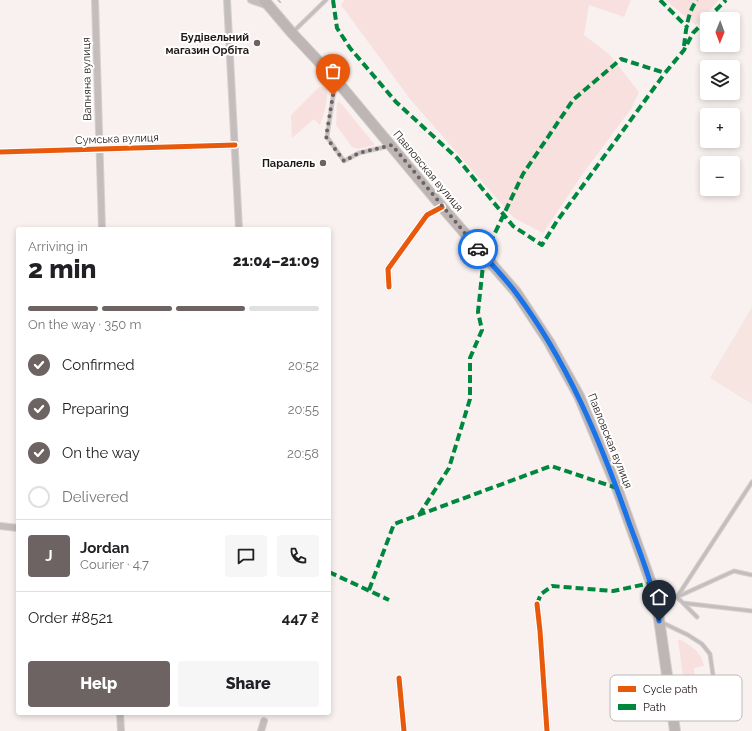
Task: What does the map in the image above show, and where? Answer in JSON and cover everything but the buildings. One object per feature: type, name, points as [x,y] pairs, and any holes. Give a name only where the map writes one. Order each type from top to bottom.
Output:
[{"type":"main road","name":"Павловская вулиця","points":[[267,3],[292,33],[336,80],[392,145],[442,207],[516,292],[549,342],[579,396],[617,488],[651,583],[657,605],[667,675]]},
{"type":"street","name":"Вапняна вулиця","points":[[95,0],[102,227]]},
{"type":"street","points":[[227,0],[239,227]]},
{"type":"street","points":[[251,0],[267,3]]},
{"type":"street","name":"Сумська вулиця","points":[[0,152],[235,145]]},
{"type":"street","points":[[389,287],[388,269],[427,215],[442,207]]},
{"type":"street","points":[[0,526],[16,528]]},
{"type":"street","points":[[537,604],[547,731]]},
{"type":"street","points":[[399,678],[404,731]]},
{"type":"street","points":[[120,715],[121,731]]},
{"type":"street","points":[[261,731],[264,722]]},
{"type":"lane","points":[[292,33],[326,0]]},
{"type":"lane","points":[[336,80],[326,137],[344,161],[359,153],[392,145]]},
{"type":"lane","points":[[677,598],[752,482]]},
{"type":"lane","points":[[657,605],[677,598],[734,571],[752,575]]},
{"type":"lane","points":[[677,598],[697,618]]},
{"type":"lane","points":[[683,603],[752,611]]},
{"type":"lane","points":[[659,621],[702,644],[710,654],[713,675]]},
{"type":"path","points":[[278,0],[282,4]]},
{"type":"shaded area","points":[[345,0],[631,0],[624,17],[589,5],[584,35],[609,54],[639,92],[631,109],[584,172],[543,233],[514,218],[410,99],[341,5]]},
{"type":"shaded area","points":[[665,0],[719,0],[708,12],[700,12],[700,21],[696,25]]},
{"type":"shaded area","points":[[319,87],[324,87],[327,89],[327,98],[320,125],[314,119],[292,138],[291,115]]},
{"type":"shaded area","points":[[340,102],[375,145],[357,149],[352,147],[336,125],[337,103]]},
{"type":"shaded area","points":[[752,307],[752,404],[710,378]]},
{"type":"shaded area","points":[[678,640],[681,640],[699,653],[704,666],[694,668],[695,675],[683,675]]},
{"type":"marked path","points":[[333,0],[337,28],[350,48],[396,102],[457,158],[513,226],[542,245],[557,221],[665,73]]},
{"type":"marked path","points":[[660,0],[688,28]]},
{"type":"marked path","points":[[684,46],[689,16],[697,0]]},
{"type":"marked path","points":[[714,12],[726,0]]},
{"type":"marked path","points":[[419,515],[449,468],[470,399],[470,358],[482,330],[478,312],[484,256],[523,174],[573,100],[621,59],[665,73],[684,50],[693,33],[700,26]]},
{"type":"marked path","points":[[369,590],[394,524],[551,466],[617,488]]},
{"type":"marked path","points":[[331,573],[389,600]]},
{"type":"marked path","points":[[537,604],[541,594],[552,586],[613,591],[651,583]]},
{"type":"cycle path","points":[[0,152],[235,145]]},
{"type":"cycle path","points":[[389,287],[388,269],[427,215],[442,207]]},
{"type":"cycle path","points":[[537,604],[547,731]]},
{"type":"cycle path","points":[[399,678],[404,731]]},
{"type":"way so far","points":[[333,95],[326,137],[344,161],[359,153],[392,145],[478,249]]},
{"type":"place","name":"Будівельний магазин Орбіта","points":[[257,43]]},
{"type":"place","name":"Паралель","points":[[323,163]]},
{"type":"route","points":[[478,249],[516,292],[549,342],[579,396],[617,488],[651,583],[657,605],[659,621]]}]
